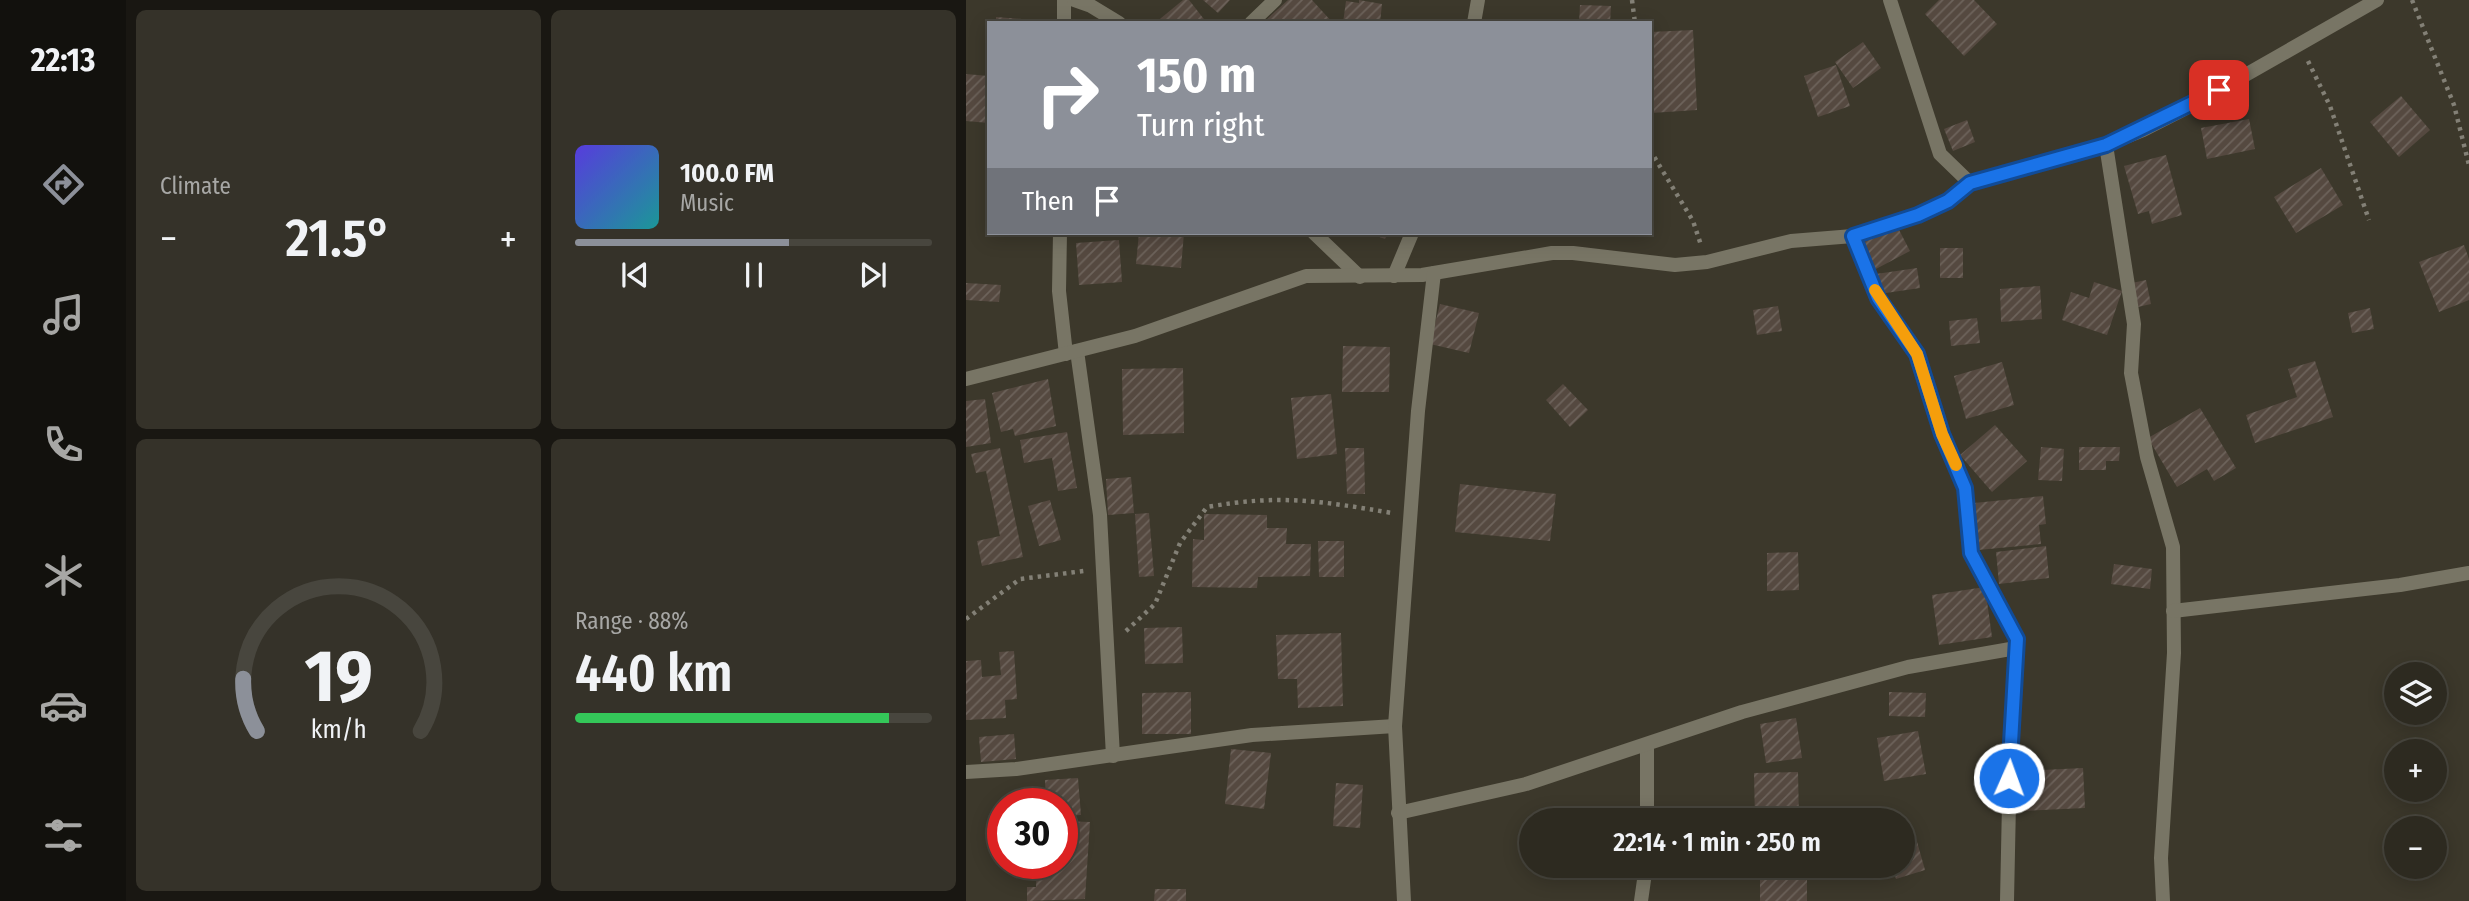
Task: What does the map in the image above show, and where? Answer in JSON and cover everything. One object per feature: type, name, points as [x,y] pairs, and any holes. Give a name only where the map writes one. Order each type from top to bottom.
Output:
[{"type":"street","points":[[1064,0],[1064,21]]},
{"type":"street","points":[[1074,0],[1091,6],[1116,21]]},
{"type":"street","points":[[1253,21],[1275,0]]},
{"type":"street","points":[[1474,21],[1478,0]]},
{"type":"street","points":[[1890,0],[1940,154],[1970,183]]},
{"type":"street","points":[[966,379],[1135,335],[1306,276],[1360,277],[1434,273],[1552,253],[1573,253],[1651,264],[1707,262],[1791,241],[1853,236],[1918,215],[1948,201],[1970,183],[2106,145],[2198,102],[2376,0]]},
{"type":"street","points":[[2106,145],[2134,324],[2131,373],[2147,457],[2173,547],[2174,611],[2161,844],[2162,901]]},
{"type":"street","points":[[1060,235],[1059,290],[1100,515],[1113,756]]},
{"type":"street","points":[[1316,235],[1360,277]]},
{"type":"street","points":[[1394,276],[1411,235]]},
{"type":"street","points":[[1853,236],[1878,298],[1917,354],[1942,434],[1965,488],[1971,553],[2017,639],[2010,754],[2007,901]]},
{"type":"street","points":[[1404,901],[1395,726],[1409,516],[1434,273]]},
{"type":"street","points":[[2174,611],[2400,585],[2469,573]]},
{"type":"street","points":[[1398,813],[1526,784],[1647,746],[1742,712],[1908,667],[2016,648]]},
{"type":"street","points":[[966,772],[1016,769],[1252,735],[1395,726]]},
{"type":"street","points":[[1647,746],[1647,808]]},
{"type":"street","points":[[1641,901],[1644,878]]},
{"type":"path","points":[[1632,0],[1635,21]]},
{"type":"path","points":[[2412,0],[2454,105],[2469,165]]},
{"type":"path","points":[[2300,44],[2330,106],[2369,220]]},
{"type":"path","points":[[1652,152],[1693,221],[1707,262]]},
{"type":"path","points":[[1107,648],[1155,604],[1180,543],[1207,507],[1260,498],[1302,498],[1409,516]]},
{"type":"path","points":[[966,619],[1020,579],[1103,570]]},
{"type":"building","points":[[1183,0],[1189,0],[1205,21],[1157,21]]},
{"type":"building","points":[[1203,0],[1230,0],[1218,13]]},
{"type":"building","points":[[1288,0],[1312,0],[1331,21],[1267,21]]},
{"type":"building","points":[[1359,0],[1382,4],[1380,21],[1343,21],[1346,1],[1359,3]]},
{"type":"building","points":[[1939,0],[1974,0],[1997,24],[1964,56],[1925,14]]},
{"type":"building","points":[[1580,5],[1611,6],[1610,21],[1579,21]]},
{"type":"building","points":[[996,17],[1033,20],[1033,21],[996,21]]},
{"type":"building","points":[[1693,30],[1697,110],[1652,113],[1652,32]]},
{"type":"building","points":[[1863,42],[1881,68],[1853,88],[1835,62]]},
{"type":"building","points":[[1836,65],[1850,106],[1818,117],[1804,76]]},
{"type":"building","points":[[966,74],[987,76],[987,123],[966,121]]},
{"type":"building","points":[[2401,96],[2430,130],[2399,157],[2370,122]]},
{"type":"building","points":[[2249,119],[2255,149],[2207,159],[2201,128]]},
{"type":"building","points":[[1967,120],[1975,142],[1953,151],[1944,129]]},
{"type":"building","points":[[2166,155],[2182,215],[2152,224],[2149,211],[2138,214],[2124,166]]},
{"type":"building","points":[[2321,168],[2343,205],[2296,233],[2274,197]]},
{"type":"building","points":[[1897,226],[1910,251],[1874,270],[1860,244]]},
{"type":"building","points":[[1139,235],[1184,235],[1181,268],[1136,264]]},
{"type":"building","points":[[1119,240],[1122,282],[1079,285],[1076,243]]},
{"type":"building","points":[[2464,245],[2469,259],[2469,300],[2439,312],[2419,262]]},
{"type":"building","points":[[1940,248],[1963,248],[1963,278],[1940,278]]},
{"type":"building","points":[[1917,268],[1920,288],[1879,294],[1876,274]]},
{"type":"building","points":[[2146,280],[2151,304],[2138,307],[2132,283]]},
{"type":"building","points":[[2094,282],[2122,291],[2107,335],[2062,320],[2071,292],[2089,298]]},
{"type":"building","points":[[966,283],[1001,285],[999,302],[966,300]]},
{"type":"building","points":[[2040,286],[2042,319],[2001,322],[2000,289]]},
{"type":"building","points":[[1440,304],[1479,313],[1469,353],[1430,344]]},
{"type":"building","points":[[1778,306],[1782,331],[1757,335],[1753,310]]},
{"type":"building","points":[[2370,308],[2374,329],[2352,333],[2348,313]]},
{"type":"building","points":[[1977,318],[1980,343],[1951,346],[1949,321]]},
{"type":"building","points":[[1343,346],[1390,347],[1389,392],[1342,392]]},
{"type":"building","points":[[2315,361],[2333,417],[2255,443],[2246,415],[2297,397],[2288,369]]},
{"type":"building","points":[[2002,362],[2014,405],[1966,419],[1954,376]]},
{"type":"building","points":[[1183,368],[1184,433],[1123,435],[1122,369]]},
{"type":"building","points":[[1048,379],[1056,426],[1015,436],[1013,429],[1001,432],[992,393]]},
{"type":"building","points":[[1563,384],[1588,410],[1570,427],[1546,400]]},
{"type":"building","points":[[1331,394],[1337,454],[1297,459],[1291,398]]},
{"type":"building","points":[[985,399],[991,443],[966,447],[966,401]]},
{"type":"building","points":[[2200,408],[2236,468],[2214,481],[2207,469],[2177,487],[2148,438]]},
{"type":"building","points":[[1995,425],[2027,461],[1992,492],[1960,455]]},
{"type":"building","points":[[1067,432],[1077,488],[1058,491],[1052,458],[1024,463],[1020,440]]},
{"type":"building","points":[[2041,447],[2064,449],[2062,481],[2038,480]]},
{"type":"building","points":[[2079,447],[2120,447],[2119,461],[2106,461],[2106,470],[2079,470]]},
{"type":"building","points":[[1000,448],[1023,557],[982,566],[977,541],[1000,536],[986,471],[976,473],[971,454]]},
{"type":"building","points":[[1345,448],[1364,448],[1365,494],[1347,494]]},
{"type":"building","points":[[1131,477],[1134,513],[1108,515],[1106,479]]},
{"type":"building","points":[[1460,484],[1556,494],[1550,541],[1455,532]]},
{"type":"building","points":[[2043,496],[2046,524],[2039,525],[2041,544],[1978,550],[1974,503]]},
{"type":"building","points":[[1050,500],[1061,540],[1039,546],[1028,506]]},
{"type":"building","points":[[1149,513],[1154,576],[1139,577],[1135,514]]},
{"type":"building","points":[[1204,514],[1267,515],[1267,528],[1287,528],[1286,544],[1311,544],[1310,576],[1258,577],[1257,588],[1192,587],[1193,539],[1204,540]]},
{"type":"building","points":[[1318,541],[1344,541],[1344,577],[1319,577]]},
{"type":"building","points":[[2046,546],[2049,578],[1999,584],[1996,552]]},
{"type":"building","points":[[1798,552],[1799,590],[1767,591],[1767,553]]},
{"type":"building","points":[[2114,564],[2152,569],[2150,589],[2111,584]]},
{"type":"building","points":[[1985,587],[1992,637],[1939,645],[1932,595]]},
{"type":"building","points":[[1182,627],[1183,663],[1145,664],[1144,628]]},
{"type":"building","points":[[1341,633],[1343,706],[1298,708],[1297,679],[1278,679],[1276,635]]},
{"type":"building","points":[[1014,651],[1017,699],[1005,700],[1006,718],[966,720],[966,661],[981,660],[982,677],[1001,675],[999,652]]},
{"type":"building","points":[[1191,692],[1191,734],[1142,734],[1142,693]]},
{"type":"building","points":[[1889,692],[1926,693],[1925,717],[1889,716]]},
{"type":"building","points":[[1796,718],[1802,758],[1766,763],[1760,724]]},
{"type":"building","points":[[1918,731],[1926,774],[1884,781],[1877,738]]},
{"type":"building","points":[[1014,734],[1016,759],[981,762],[979,737]]},
{"type":"building","points":[[1231,749],[1271,753],[1264,809],[1225,804]]},
{"type":"building","points":[[2083,768],[2085,808],[2022,811],[2020,771]]},
{"type":"building","points":[[1798,772],[1799,808],[1755,808],[1754,773]]},
{"type":"building","points":[[1078,778],[1081,815],[1078,815],[1078,788],[1045,788],[1045,780]]},
{"type":"building","points":[[1336,783],[1363,785],[1360,828],[1333,826]]},
{"type":"building","points":[[1078,822],[1090,822],[1085,899],[1027,901],[1027,887],[1036,887],[1036,879],[1078,879]]},
{"type":"building","points":[[1915,835],[1925,870],[1915,873]]},
{"type":"building","points":[[1760,879],[1807,879],[1807,901],[1760,901]]},
{"type":"building","points":[[1155,889],[1186,889],[1186,901],[1154,901]]},
{"type":"slow traffic","points":[[1875,290],[1917,354],[1942,434],[1956,465]]},
{"type":"route","points":[[2009,778],[2017,639],[1971,553],[1965,488],[1942,434],[1917,354],[1878,298],[1853,236],[1918,215],[1948,201],[1970,183],[2032,168],[2106,145],[2143,130],[2219,90]]}]
